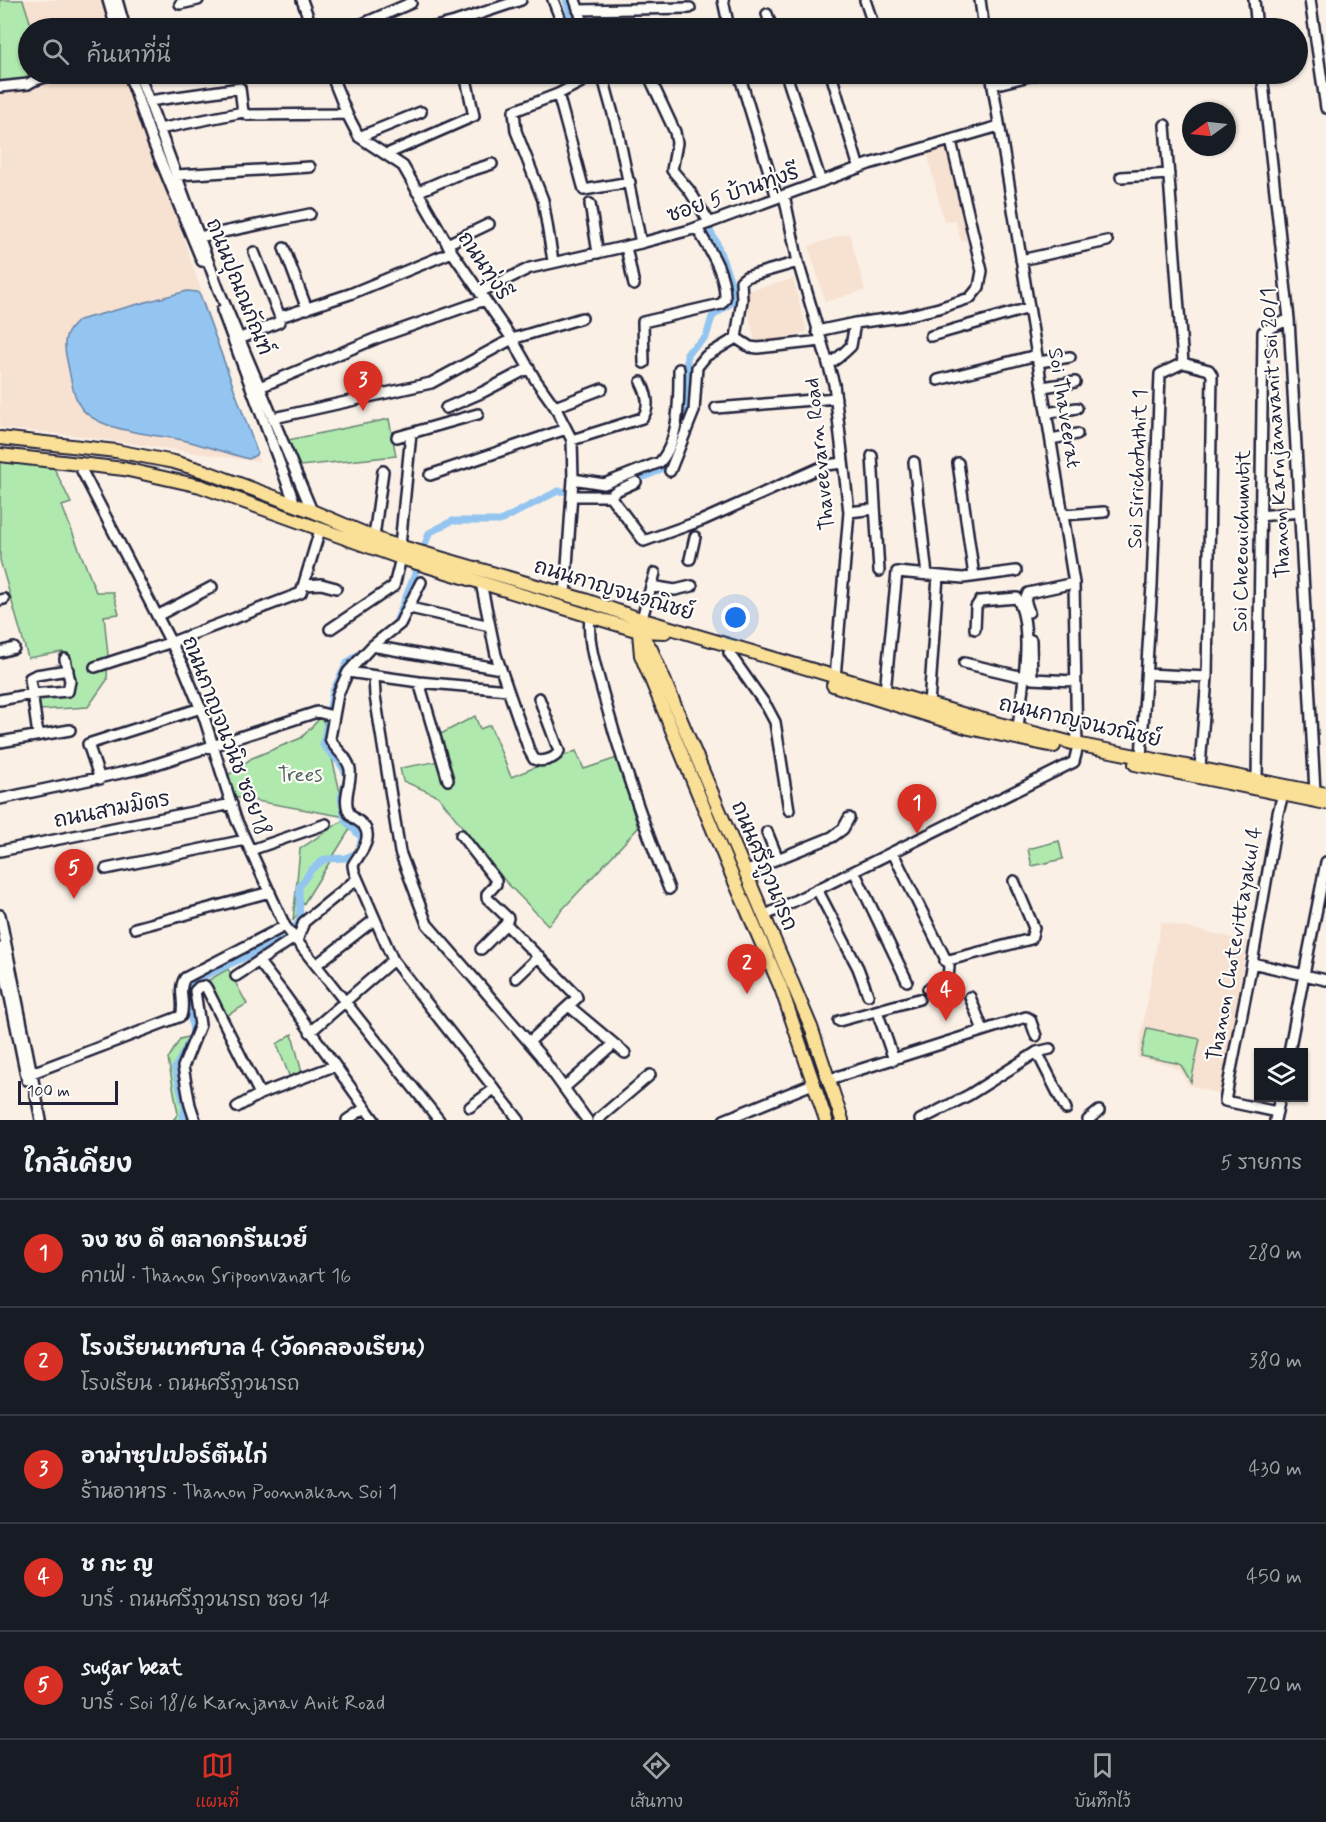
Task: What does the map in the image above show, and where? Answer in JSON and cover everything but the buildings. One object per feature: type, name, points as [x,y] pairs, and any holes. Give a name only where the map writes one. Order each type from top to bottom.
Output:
[{"type":"main road","name":"ถนนกาญจนวณิชย์","points":[[0,438],[144,455],[204,471],[295,504],[374,537],[404,553]]},
{"type":"main road","name":"ถนนกาญจนวณิชย์","points":[[0,455],[124,469],[200,486],[320,530],[565,595],[615,617]]},
{"type":"main road","points":[[291,519],[295,504]]},
{"type":"main road","points":[[308,525],[312,511]]},
{"type":"main road","name":"ถนนกาญจนวณิชย์","points":[[434,562],[481,584],[590,616],[615,617]]},
{"type":"main road","points":[[615,617],[627,636],[646,652],[651,640],[662,628]]},
{"type":"main road","name":"ถนนศรีภูวนารถ","points":[[615,617],[640,625],[646,652],[728,848],[781,988],[826,1120]]},
{"type":"main road","points":[[640,625],[662,628]]},
{"type":"main road","name":"ถนนกาญจนวณิชย์","points":[[662,628],[729,652],[969,728],[1200,767],[1320,793]]},
{"type":"main road","name":"ถนนกาญจนวณิชย์","points":[[662,628],[1182,775],[1326,803]]},
{"type":"main road","name":"ถนนศรีภูวนารถ","points":[[728,848],[745,872],[811,1027],[842,1120]]},
{"type":"main road","points":[[815,1083],[830,1079]]},
{"type":"street","points":[[108,0],[113,18]]},
{"type":"street","points":[[117,0],[122,18]]},
{"type":"street","points":[[180,4],[198,0]]},
{"type":"street","points":[[302,0],[308,18]]},
{"type":"street","points":[[470,18],[503,3],[521,0]]},
{"type":"street","points":[[553,0],[560,18]]},
{"type":"street","points":[[574,0],[581,18]]},
{"type":"street","points":[[723,0],[727,18]]},
{"type":"street","points":[[980,0],[983,18]]},
{"type":"street","points":[[1254,0],[1256,18]]},
{"type":"street","points":[[1310,0],[1326,108]]},
{"type":"street","points":[[869,1],[872,18]]},
{"type":"street","points":[[376,18],[411,3]]},
{"type":"street","points":[[578,10],[690,8]]},
{"type":"street","points":[[767,14],[768,18]]},
{"type":"street","points":[[0,87],[28,84]]},
{"type":"street","name":"ถนนปุณณกัณฑ์","points":[[132,84],[152,140],[257,389],[274,418],[312,511]]},
{"type":"street","name":"ถนนปุณณกัณฑ์","points":[[143,84],[218,288],[241,338],[295,504]]},
{"type":"street","points":[[335,84],[359,137],[421,112]]},
{"type":"street","points":[[387,154],[474,116],[467,84]]},
{"type":"street","points":[[553,261],[543,200],[516,131],[514,111],[558,94],[573,84]]},
{"type":"street","points":[[605,84],[630,182],[641,243]]},
{"type":"street","points":[[653,84],[677,138],[672,170],[689,190],[710,223]]},
{"type":"street","name":"Thaveevarn Road","points":[[742,84],[781,197],[836,398],[849,513],[836,678]]},
{"type":"street","points":[[789,84],[821,182]]},
{"type":"street","points":[[834,84],[860,168]]},
{"type":"street","points":[[993,85],[997,84]]},
{"type":"street","name":"Thanon Karnjanavanit Soi 20/1","points":[[1263,84],[1289,319],[1299,512],[1320,793]]},
{"type":"street","name":"Soi Thaveerat","points":[[993,85],[1074,583],[1077,747]]},
{"type":"street","points":[[149,101],[240,88],[243,112]]},
{"type":"street","points":[[558,94],[584,190],[630,182]]},
{"type":"street","points":[[159,129],[243,112],[248,115],[347,114]]},
{"type":"street","points":[[1165,125],[1183,363],[1209,370],[1212,375],[1207,677],[1200,767]]},
{"type":"street","name":"ซอย 5 บ้านทุ่งรี","points":[[257,389],[483,296],[530,268],[553,261],[626,247],[697,228],[860,168],[999,126]]},
{"type":"street","name":"ถนนทุ่งรี","points":[[359,137],[403,166],[450,248],[512,339],[555,407],[572,440],[572,487],[565,595]]},
{"type":"street","points":[[817,331],[902,317],[939,308],[970,298],[979,287],[982,277],[981,263],[951,141]]},
{"type":"street","points":[[417,192],[454,176],[492,164]]},
{"type":"street","points":[[177,175],[310,167]]},
{"type":"street","points":[[1121,177],[1169,174]]},
{"type":"street","points":[[590,204],[598,253]]},
{"type":"street","points":[[200,237],[310,214]]},
{"type":"street","points":[[280,317],[350,294],[450,248],[489,224]]},
{"type":"street","points":[[644,363],[643,322],[721,304],[725,299],[715,260],[697,228]]},
{"type":"street","points":[[1021,260],[1107,241]]},
{"type":"street","points":[[626,247],[634,285]]},
{"type":"street","points":[[284,248],[307,309]]},
{"type":"street","points":[[241,338],[279,322],[280,317],[254,252]]},
{"type":"street","points":[[736,338],[742,300],[741,281],[746,277],[798,262]]},
{"type":"street","points":[[932,336],[1029,308]]},
{"type":"street","points":[[274,418],[431,383],[512,339],[582,318]]},
{"type":"street","name":"Soi Cheeouichumutit","points":[[1257,780],[1263,332],[1289,319]]},
{"type":"street","points":[[828,364],[835,361],[851,346],[855,323]]},
{"type":"street","points":[[736,338],[750,347],[758,348],[820,341]]},
{"type":"street","points":[[670,471],[678,454],[697,367],[706,356],[736,338]]},
{"type":"street","points":[[632,340],[643,340]]},
{"type":"street","points":[[938,380],[1038,358],[1070,357]]},
{"type":"street","name":"Soi Sirichotuthit 1","points":[[1141,757],[1152,585],[1160,374],[1183,363]]},
{"type":"street","points":[[446,408],[511,379],[529,368]]},
{"type":"street","points":[[572,487],[604,484],[658,464],[665,455],[687,409],[679,369]]},
{"type":"street","points":[[572,440],[642,418],[646,413],[648,397],[641,382]]},
{"type":"street","points":[[1043,387],[1075,382]]},
{"type":"street","points":[[555,407],[602,389]]},
{"type":"street","points":[[716,408],[836,398]]},
{"type":"street","points":[[1047,413],[1077,408]]},
{"type":"street","points":[[397,437],[478,414]]},
{"type":"street","points":[[430,475],[566,429]]},
{"type":"street","points":[[330,629],[394,586],[404,553],[411,434]]},
{"type":"street","points":[[1051,439],[1077,434]]},
{"type":"street","points":[[872,456],[879,571]]},
{"type":"street","points":[[914,462],[927,575]]},
{"type":"street","points":[[958,462],[974,576]]},
{"type":"street","points":[[572,487],[610,496],[644,541],[703,520],[826,465],[843,463]]},
{"type":"street","name":"ถนนกาญจนวนิช ซอย18","points":[[79,465],[172,642],[201,708],[245,840],[285,926],[439,1120]]},
{"type":"street","points":[[374,537],[383,471]]},
{"type":"street","points":[[610,496],[636,482]]},
{"type":"street","points":[[849,513],[875,509]]},
{"type":"street","points":[[1063,515],[1104,512]]},
{"type":"street","points":[[1260,516],[1299,512]]},
{"type":"street","points":[[95,668],[172,642],[299,594],[305,585],[320,530]]},
{"type":"street","points":[[690,560],[695,537]]},
{"type":"street","points":[[885,692],[897,572],[963,578],[1016,571]]},
{"type":"street","points":[[640,625],[655,573]]},
{"type":"street","points":[[928,704],[938,576]]},
{"type":"street","points":[[421,582],[410,608],[398,627],[372,646],[348,672],[338,694],[332,716],[330,740],[345,757],[350,770],[347,807],[350,814],[364,826],[366,833],[364,848],[353,864],[357,879],[393,960],[519,1120]]},
{"type":"street","points":[[1074,583],[1028,593],[1025,600],[1031,617],[1032,679],[1076,681]]},
{"type":"street","points":[[305,585],[321,584],[336,588]]},
{"type":"street","points":[[481,584],[501,669],[532,755],[534,759],[540,761],[557,755],[559,749],[539,698]]},
{"type":"street","points":[[651,586],[675,590],[692,586]]},
{"type":"street","points":[[157,616],[212,587]]},
{"type":"street","points":[[975,629],[976,607],[980,601],[1017,598],[1024,617],[1026,642],[1018,729]]},
{"type":"street","points":[[410,608],[490,626]]},
{"type":"street","points":[[590,616],[589,642],[625,766],[669,889]]},
{"type":"street","points":[[372,646],[501,669]]},
{"type":"street","points":[[0,652],[14,648]]},
{"type":"street","points":[[729,652],[767,707],[774,722],[789,810]]},
{"type":"street","points":[[0,700],[68,691],[70,686],[65,659]]},
{"type":"street","points":[[964,663],[1023,677]]},
{"type":"street","points":[[38,735],[30,684],[31,676],[68,670]]},
{"type":"street","points":[[348,672],[374,677],[508,690]]},
{"type":"street","points":[[1147,674],[1207,677]]},
{"type":"street","points":[[374,677],[375,696],[400,852],[427,924],[529,1042],[587,1120]]},
{"type":"street","points":[[419,682],[448,780]]},
{"type":"street","points":[[100,779],[88,744],[201,708]]},
{"type":"street","points":[[0,799],[100,779],[214,747],[317,712],[332,716]]},
{"type":"street","points":[[0,742],[70,729]]},
{"type":"street","points":[[764,916],[855,873],[1074,762],[1077,747]]},
{"type":"street","name":"Thanon Chotevittayakul 4","points":[[1276,1116],[1225,1101],[1283,794]]},
{"type":"street","name":"ถนนสามมิตร","points":[[0,851],[232,804]]},
{"type":"street","points":[[745,872],[832,837],[843,829],[849,818]]},
{"type":"street","points":[[250,850],[326,824]]},
{"type":"street","points":[[766,832],[778,859]]},
{"type":"street","points":[[461,835],[495,880],[496,884],[486,897],[508,918],[506,924],[481,949]]},
{"type":"street","points":[[106,869],[245,840]]},
{"type":"street","points":[[893,853],[950,975],[948,980],[928,989]]},
{"type":"street","points":[[1290,1048],[1326,862]]},
{"type":"street","points":[[855,873],[907,981]]},
{"type":"street","points":[[236,976],[295,938],[304,922],[357,879]]},
{"type":"street","points":[[945,961],[1026,941],[1032,937],[1034,928],[1014,881]]},
{"type":"street","points":[[818,891],[858,968],[868,995]]},
{"type":"street","points":[[135,928],[270,892]]},
{"type":"street","points":[[0,915],[41,1120]]},
{"type":"street","points":[[316,965],[374,920]]},
{"type":"street","points":[[506,924],[576,993],[577,998],[570,1007],[529,1042]]},
{"type":"street","points":[[32,1073],[181,1016],[183,1010],[181,986],[185,978],[285,926]]},
{"type":"street","points":[[0,948],[36,1120]]},
{"type":"street","points":[[516,978],[538,956]]},
{"type":"street","points":[[310,1032],[393,960]]},
{"type":"street","points":[[259,962],[374,1120]]},
{"type":"street","points":[[1252,963],[1326,980]]},
{"type":"street","points":[[195,1120],[183,1067],[199,1030],[200,1016],[195,991],[199,987],[207,989],[260,1094]]},
{"type":"street","points":[[970,996],[983,1030]]},
{"type":"street","points":[[839,1021],[919,999]]},
{"type":"street","points":[[570,1007],[625,1053]]},
{"type":"street","points":[[877,1011],[894,1060]]},
{"type":"street","points":[[830,1079],[1027,1017],[1036,1036]]},
{"type":"street","points":[[564,1088],[614,1044]]},
{"type":"street","points":[[920,1120],[969,1095],[1037,1052],[1050,1049]]},
{"type":"street","points":[[1037,1052],[1066,1109]]},
{"type":"street","points":[[237,1107],[260,1094],[334,1066]]},
{"type":"street","points":[[597,1120],[650,1075]]},
{"type":"street","points":[[724,1120],[815,1083]]},
{"type":"street","points":[[470,1107],[494,1089]]},
{"type":"street","points":[[347,1120],[365,1108]]},
{"type":"street","points":[[1088,1120],[1099,1112]]},
{"type":"shaded area","points":[[0,0],[106,0],[111,18],[18,18],[18,84],[131,84],[259,462],[74,435],[0,428]]},
{"type":"shaded area","points":[[950,146],[968,218],[965,220],[970,239],[961,241],[955,220],[944,222],[927,152]]},
{"type":"shaded area","points":[[849,233],[865,290],[825,302],[809,246]]},
{"type":"shaded area","points":[[793,279],[807,332],[756,345],[743,292]]},
{"type":"shaded area","points":[[1161,922],[1247,941],[1222,1095],[1189,1085],[1179,1070],[1167,1064],[1137,1058]]},
{"type":"green space","points":[[0,0],[23,0],[29,18],[18,18],[18,82],[0,83]]},
{"type":"green space","points":[[389,419],[396,456],[300,466],[288,440]]},
{"type":"green space","points":[[0,462],[53,466],[71,503],[62,506],[96,592],[113,592],[119,614],[104,616],[108,655],[107,680],[88,707],[41,710],[38,699],[74,693],[71,658],[62,652],[28,658],[0,560]]},
{"type":"green space","name":"Trees","points":[[322,716],[346,817],[234,797],[227,776],[252,758],[301,738]]},
{"type":"green space","points":[[475,716],[480,729],[490,725],[511,777],[576,751],[584,769],[617,758],[638,828],[548,925],[506,882],[438,796],[403,781],[400,768],[446,760],[439,735]]},
{"type":"green space","name":"Trees","points":[[342,821],[350,829],[293,921],[300,849]]},
{"type":"green space","points":[[1059,841],[1063,859],[1032,866],[1028,849]]},
{"type":"green space","points":[[228,969],[247,1004],[226,1016],[207,981]]},
{"type":"green space","points":[[1147,1028],[1200,1039],[1191,1082],[1181,1065],[1141,1056]]},
{"type":"green space","points":[[292,1034],[302,1073],[290,1078],[277,1044]]},
{"type":"green space","points":[[195,1035],[179,1068],[188,1108],[187,1120],[173,1120],[178,1114],[168,1059],[180,1039]]},
{"type":"water","points":[[187,291],[197,292],[200,295],[257,452],[249,459],[199,444],[143,434],[102,423],[82,409],[76,399],[65,345],[69,330],[73,325],[79,320]]},
{"type":"waterway","points":[[566,0],[571,18]]},
{"type":"waterway","points":[[677,438],[685,406],[687,353],[706,337],[712,317],[735,300],[735,294],[716,241],[704,221]]},
{"type":"waterway","points":[[631,482],[662,468],[673,448]]},
{"type":"waterway","points":[[394,627],[429,533],[452,521],[500,521],[558,491],[577,492]]},
{"type":"waterway","points":[[182,1120],[185,1108],[175,1068],[193,1034],[188,988],[200,978],[286,938],[300,921],[299,887],[311,870],[325,859],[346,858],[358,852],[362,838],[345,820],[341,797],[348,777],[340,763],[323,745],[333,691],[347,663],[364,650]]},
{"type":"place","name":"อาม่าซุปเปอร์ตีนไก่","points":[[363,411]]},
{"type":"place","name":"จง ชง ดี ตลาดกรีนเวย์","points":[[917,834]]},
{"type":"place","name":"sugar beat","points":[[74,899]]},
{"type":"place","name":"โรงเรียนเทศบาล 4 (วัดคลองเรียน)","points":[[747,994]]},
{"type":"place","name":"ช กะ ญ","points":[[946,1021]]}]
